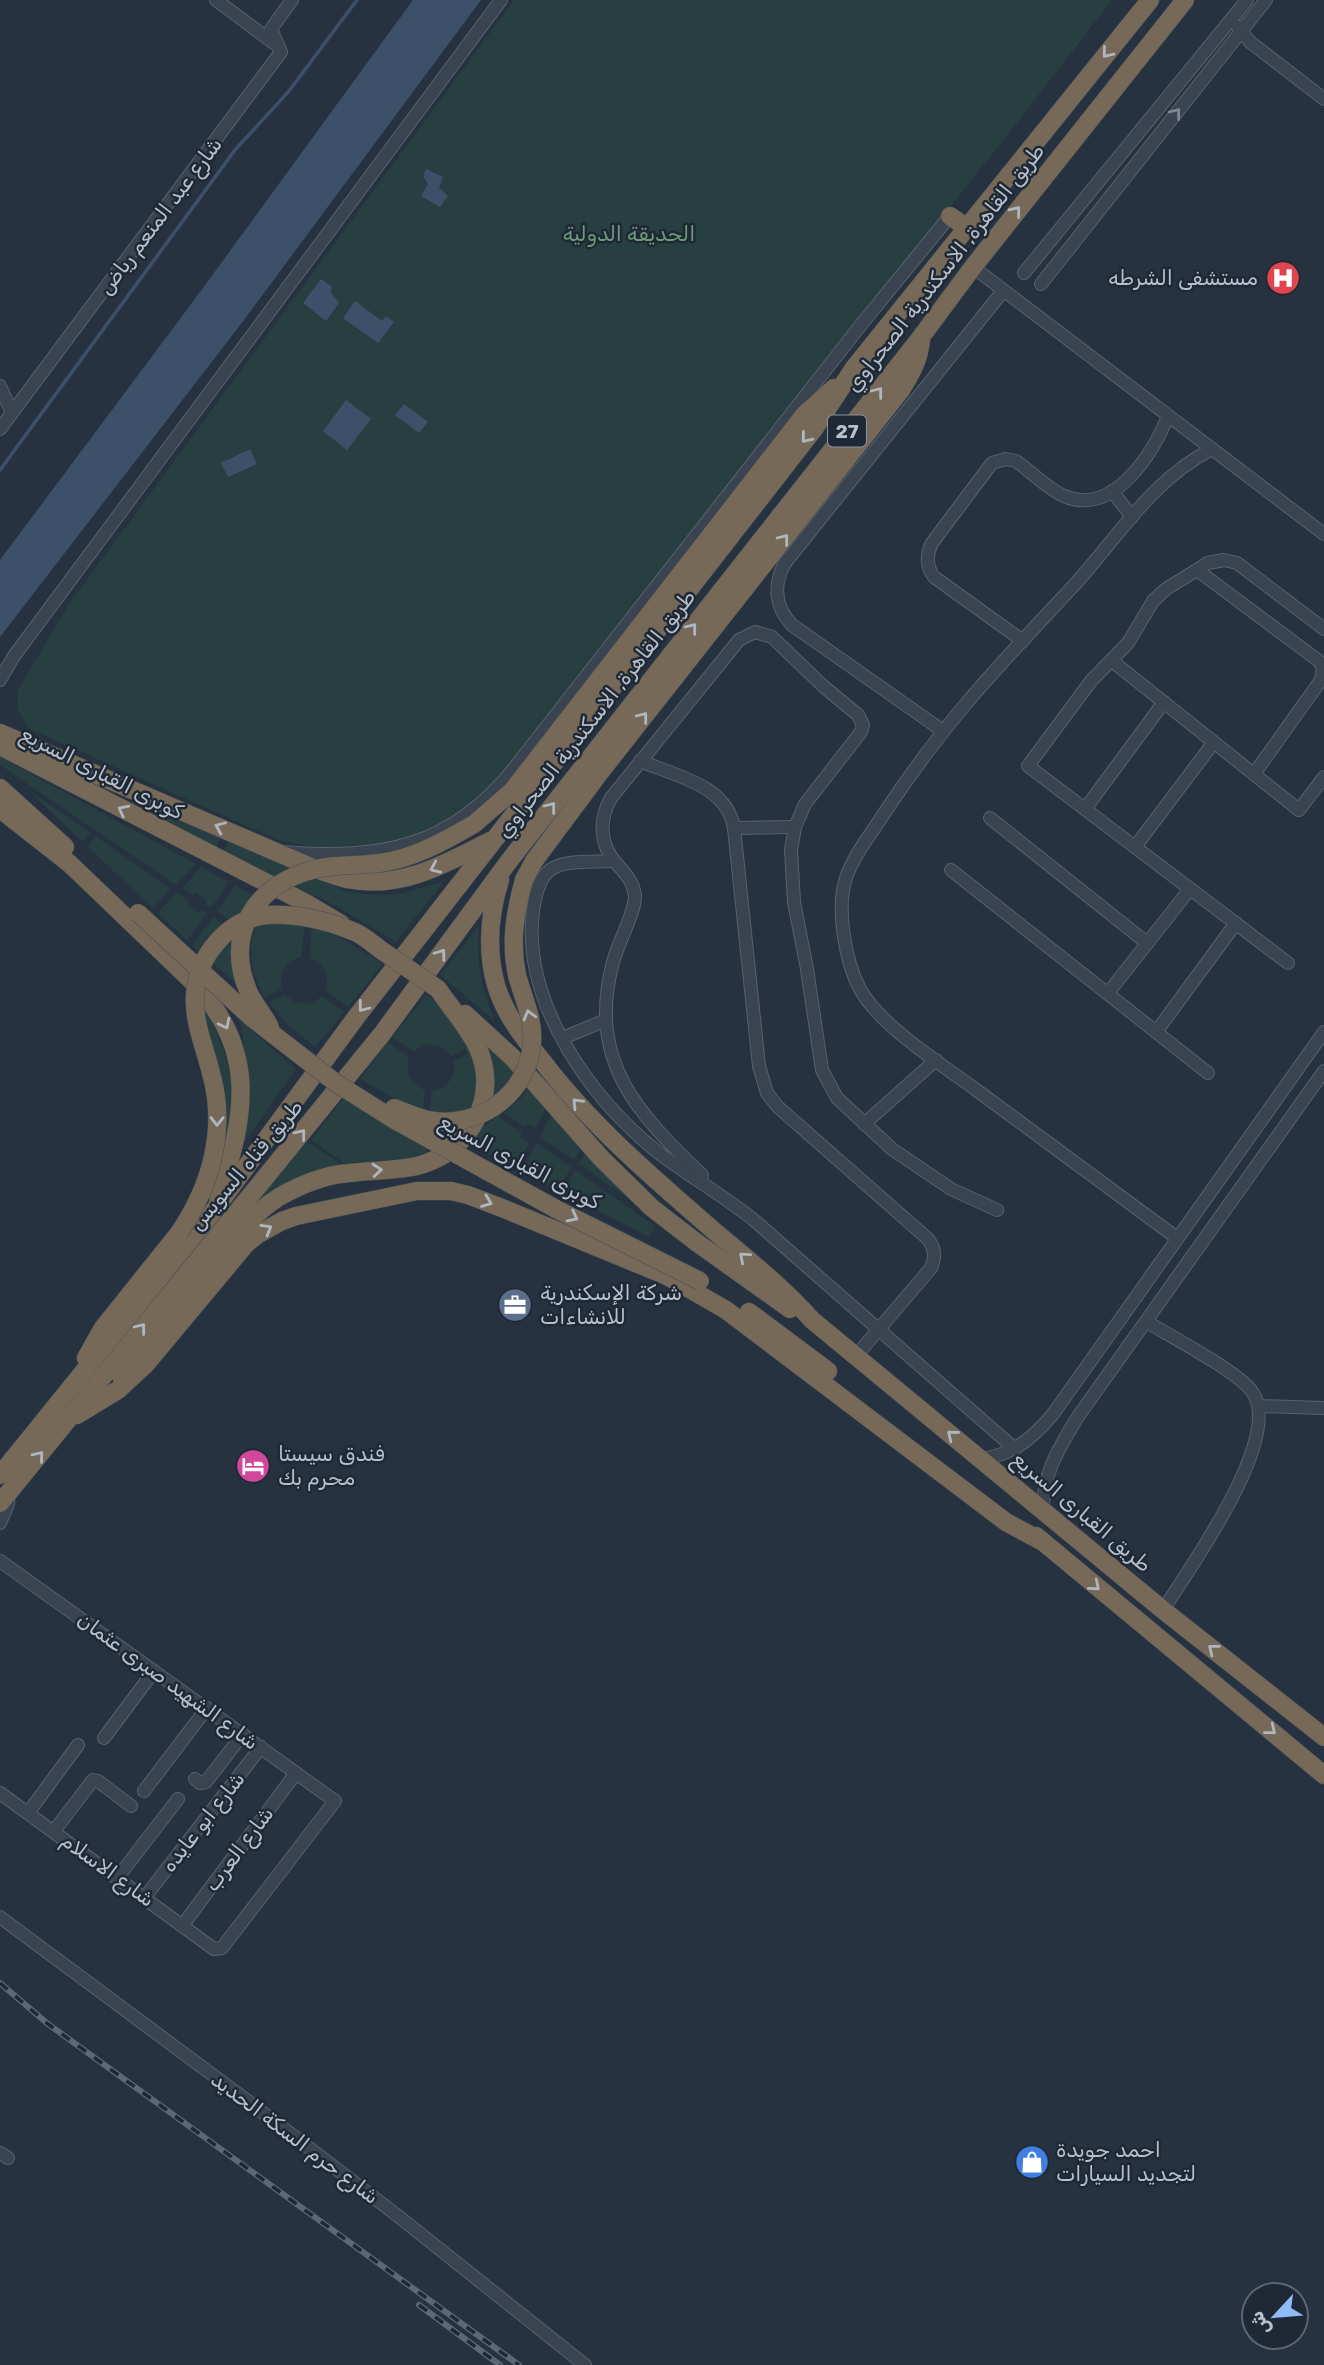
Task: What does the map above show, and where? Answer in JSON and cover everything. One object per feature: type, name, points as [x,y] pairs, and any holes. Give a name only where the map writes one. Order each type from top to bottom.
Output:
[{"type":"highway","name":"طريق القاهرة, الاسكندرية الصحراوي","points":[[496,838],[814,429],[846,380],[1150,0]]},
{"type":"highway","name":"طريق القاهرة, الاسكندرية الصحراوي","points":[[509,861],[921,337],[972,267],[1185,0]]},
{"type":"highway","points":[[950,216],[966,228]]},
{"type":"highway","points":[[366,1102],[392,1107],[424,1119],[451,1122],[469,1119],[489,1110],[509,1096],[516,1087],[527,1066],[533,1030],[514,959],[515,911],[524,880],[534,861],[601,771],[901,390],[920,354],[921,337]]},
{"type":"highway","points":[[278,1040],[250,994],[240,954],[248,919],[266,892],[293,875],[320,868],[391,861],[441,842],[474,824],[512,791],[804,415],[846,380]]},
{"type":"highway","points":[[0,733],[311,867],[346,879],[396,880],[422,874],[496,838]]},
{"type":"highway","name":"كوبرى القبارى السريع","points":[[0,746],[304,902],[357,933],[438,989],[512,1057],[601,1158],[652,1208],[768,1294],[812,1320]]},
{"type":"highway","name":"كوبرى القبارى السريع","points":[[0,788],[278,1040],[366,1102],[556,1209],[700,1281],[747,1310],[801,1349],[1043,1542]]},
{"type":"highway","points":[[0,809],[70,864],[210,999],[224,1020],[239,1064],[239,1117],[234,1146],[212,1213]]},
{"type":"highway","name":"طريق قناه السويس","points":[[0,1475],[212,1213],[357,1016],[496,838]]},
{"type":"highway","points":[[509,861],[495,896],[489,930],[489,949],[502,1002],[520,1035],[562,1087],[614,1140],[779,1287],[812,1320]]},
{"type":"highway","name":"طريق قناه السويس","points":[[5,1497],[382,1034],[509,861]]},
{"type":"highway","points":[[77,1380],[103,1328],[179,1233],[200,1199],[207,1180],[216,1141],[217,1100],[195,1013],[194,999],[199,970],[206,957],[219,940],[237,926],[264,915],[304,918],[357,933]]},
{"type":"highway","points":[[102,1400],[250,1220],[279,1198],[311,1182],[346,1173],[402,1168],[432,1161],[459,1144],[469,1132],[483,1105],[483,1061],[471,1034],[438,989]]},
{"type":"highway","points":[[68,1420],[118,1390],[146,1364],[246,1244],[269,1227],[296,1216],[417,1191],[451,1191],[468,1195],[667,1276],[726,1310],[1006,1522],[1043,1542],[1324,1775]]},
{"type":"highway","name":"طريق القبارى السريع","points":[[812,1320],[1163,1610],[1324,1737]]},
{"type":"street","points":[[216,0],[280,49]]},
{"type":"street","points":[[280,49],[271,29],[292,0]]},
{"type":"street","points":[[0,680],[14,656],[501,0]]},
{"type":"street","points":[[1024,273],[1247,0]]},
{"type":"street","points":[[1041,284],[1266,0]]},
{"type":"street","points":[[1233,18],[1248,40],[1324,99]]},
{"type":"street","name":"شارع عبد المنعم رياض","points":[[0,429],[268,71],[281,52],[280,49]]},
{"type":"street","points":[[272,850],[343,855],[386,850],[417,841],[448,827],[486,800],[515,767],[950,216]]},
{"type":"street","points":[[972,267],[1324,534]]},
{"type":"street","points":[[943,731],[792,625],[777,600],[777,581],[785,563],[1003,291]]},
{"type":"street","points":[[0,386],[12,413]]},
{"type":"street","points":[[1023,641],[934,577],[927,557],[932,543],[988,466],[1001,459],[1016,461],[1067,497],[1092,499],[1112,491],[1142,463],[1157,441],[1168,416]]},
{"type":"street","points":[[1177,1238],[882,1017],[865,998],[850,964],[841,904],[844,885],[855,857],[943,731],[993,671],[1172,474],[1212,449]]},
{"type":"street","points":[[1112,491],[1132,517]]},
{"type":"street","points":[[1288,963],[1028,766],[1091,681],[1128,643],[1153,601],[1197,570],[1218,560],[1237,563],[1324,629]]},
{"type":"street","points":[[1197,570],[1319,661],[1323,668],[1321,680],[1254,774]]},
{"type":"street","points":[[701,1181],[702,1175],[652,1126],[632,1099],[615,1061],[606,1020],[611,968],[634,903],[630,878],[607,849],[603,835],[604,812],[611,798],[640,761],[739,640],[755,632],[767,634],[777,641],[861,718],[863,725],[861,732],[812,794],[795,827],[791,850],[793,888],[820,1059],[832,1090],[844,1105],[892,1149],[929,1176],[997,1210]]},
{"type":"street","points":[[1112,661],[1299,810],[1324,777]]},
{"type":"street","points":[[1085,809],[1164,702]]},
{"type":"street","points":[[1135,847],[1214,742]]},
{"type":"street","points":[[640,761],[715,794],[730,812],[734,828],[759,1066],[767,1093],[778,1107],[923,1235],[933,1247],[935,1257],[931,1268],[856,1356]]},
{"type":"street","points":[[990,818],[1147,943]]},
{"type":"street","points":[[734,828],[795,827]]},
{"type":"street","points":[[614,861],[563,863],[553,867],[545,874],[536,900],[532,928],[538,973],[548,1007],[563,1038],[593,1085],[629,1127],[657,1152],[755,1221],[1015,1449]]},
{"type":"street","points":[[951,870],[1208,1073]]},
{"type":"street","points":[[1108,993],[1190,889]]},
{"type":"street","points":[[1156,1032],[1236,923]]},
{"type":"street","points":[[563,1038],[606,1020]]},
{"type":"street","points":[[982,1459],[1000,1456],[1015,1449],[1032,1437],[1053,1414],[1324,1032]]},
{"type":"street","points":[[864,1124],[936,1060]]},
{"type":"street","points":[[1043,1509],[1046,1478],[1054,1457],[1096,1390],[1324,1071]]},
{"type":"street","points":[[1147,1322],[1244,1382],[1259,1406],[1259,1427],[1233,1497],[1163,1610]]},
{"type":"street","points":[[1259,1406],[1324,1408]]},
{"type":"street","name":"طريق قناه السويس","points":[[0,1461],[22,1446]]},
{"type":"street","name":"طريق قناه السويس","points":[[0,1523],[8,1504],[5,1497]]},
{"type":"street","name":"شارع الشهيد صبرى عثمان","points":[[0,1561],[335,1801],[222,1948],[214,1949]]},
{"type":"street","points":[[104,1738],[154,1671]]},
{"type":"street","points":[[144,1791],[207,1708]]},
{"type":"street","points":[[195,1779],[206,1782],[243,1734]]},
{"type":"street","points":[[28,1813],[78,1745]]},
{"type":"street","name":"شارع ابو عايده","points":[[145,1897],[261,1748]]},
{"type":"street","name":"شارع العرب","points":[[182,1926],[296,1773]]},
{"type":"street","points":[[54,1831],[93,1780],[131,1806]]},
{"type":"street","name":"شارع الاسلام","points":[[0,1793],[214,1949]]},
{"type":"street","points":[[118,1877],[178,1798]]},
{"type":"street","name":"شارع حرم السكة الحديد","points":[[0,1917],[354,2183],[585,2365]]},
{"type":"green space","name":"الحديقة الدولية","points":[[514,0],[1112,0],[790,406],[495,785],[457,818],[388,847],[317,848],[278,840],[30,729],[18,711],[18,690],[68,605]]},
{"type":"green space","points":[[0,757],[196,864],[176,885],[0,765]]},
{"type":"green space","points":[[28,790],[91,833],[83,842]]},
{"type":"green space","points":[[132,801],[220,838],[216,848],[131,805]]},
{"type":"green space","points":[[95,836],[171,889],[153,908],[88,847]]},
{"type":"green space","points":[[228,842],[348,892],[400,894],[441,882],[442,884],[396,942],[336,906],[224,851]]},
{"type":"green space","points":[[201,867],[229,882],[211,908],[196,892],[193,896],[183,888]]},
{"type":"green space","points":[[235,885],[254,896],[245,913],[230,920],[217,912]]},
{"type":"green space","points":[[177,892],[199,913],[202,910],[207,913],[187,940],[158,913]]},
{"type":"green space","points":[[213,917],[222,924],[198,951],[192,946]]},
{"type":"green space","points":[[256,924],[305,924],[301,957],[284,968],[282,989],[264,997],[253,970],[251,952]]},
{"type":"green space","points":[[312,926],[343,939],[383,964],[348,1007],[325,990],[325,970],[309,958]]},
{"type":"green space","points":[[479,926],[481,975],[495,1021],[440,975]]},
{"type":"green space","points":[[237,932],[247,995],[211,961]]},
{"type":"green space","points":[[427,994],[460,1032],[474,1060],[476,1093],[471,1111],[430,1111],[432,1091],[449,1081],[454,1062],[467,1054],[465,1049],[451,1056],[443,1048],[427,1044],[413,1051],[392,1037]]},
{"type":"green space","points":[[285,995],[304,1004],[322,996],[344,1012],[315,1047],[288,1025],[269,1002]]},
{"type":"green space","points":[[202,1002],[221,1043],[232,1087],[231,1118],[221,1161],[220,1079]]},
{"type":"green space","points":[[239,1020],[296,1069],[244,1143],[248,1081]]},
{"type":"green space","points":[[481,1034],[518,1071],[492,1100]]},
{"type":"green space","points":[[388,1042],[409,1057],[410,1077],[416,1085],[425,1090],[423,1109],[399,1101],[360,1079]]},
{"type":"green space","points":[[529,1085],[547,1105],[536,1128],[527,1124],[525,1127],[504,1113],[521,1098]]},
{"type":"green space","points":[[344,1098],[426,1144],[427,1153],[408,1158],[344,1163],[311,1140]]},
{"type":"green space","points":[[553,1112],[583,1144],[574,1160],[540,1137]]},
{"type":"green space","points":[[498,1116],[522,1133],[520,1137],[529,1143],[516,1168],[468,1144],[480,1129]]},
{"type":"green space","points":[[307,1142],[341,1164],[302,1175],[258,1200],[257,1198]]},
{"type":"green space","points":[[536,1143],[571,1167],[558,1191],[522,1172]]},
{"type":"green space","points":[[587,1149],[642,1208],[579,1164]]},
{"type":"green space","points":[[575,1170],[655,1226],[649,1237],[563,1193]]},
{"type":"water","points":[[413,0],[481,0],[244,320],[0,637],[0,560]]},
{"type":"water","points":[[426,169],[443,177],[439,188],[448,196],[440,207],[421,196],[428,184],[423,176]]},
{"type":"water","points":[[321,279],[332,287],[331,293],[339,303],[326,321],[303,303]]},
{"type":"water","points":[[355,301],[382,321],[386,316],[394,322],[378,343],[343,318]]},
{"type":"water","points":[[346,400],[371,419],[347,450],[323,431]]},
{"type":"water","points":[[404,404],[428,422],[419,433],[395,415]]},
{"type":"water","points":[[250,449],[257,464],[228,477],[221,463]]},
{"type":"waterway","points":[[0,470],[235,150],[289,91],[357,0]]},
{"type":"railway","points":[[0,1983],[48,2024],[519,2365]]},
{"type":"railway","points":[[419,2305],[500,2365]]},
{"type":"place","name":"مستشفى الشرطه","points":[[1283,278]]},
{"type":"place","name":"شركة الإسكندرية للانشاءات","points":[[515,1305]]},
{"type":"place","name":"فندق سيستا محرم بك","points":[[253,1466]]},
{"type":"place","name":"احمد جويدة لتجديد السيارات","points":[[1032,2162]]}]
